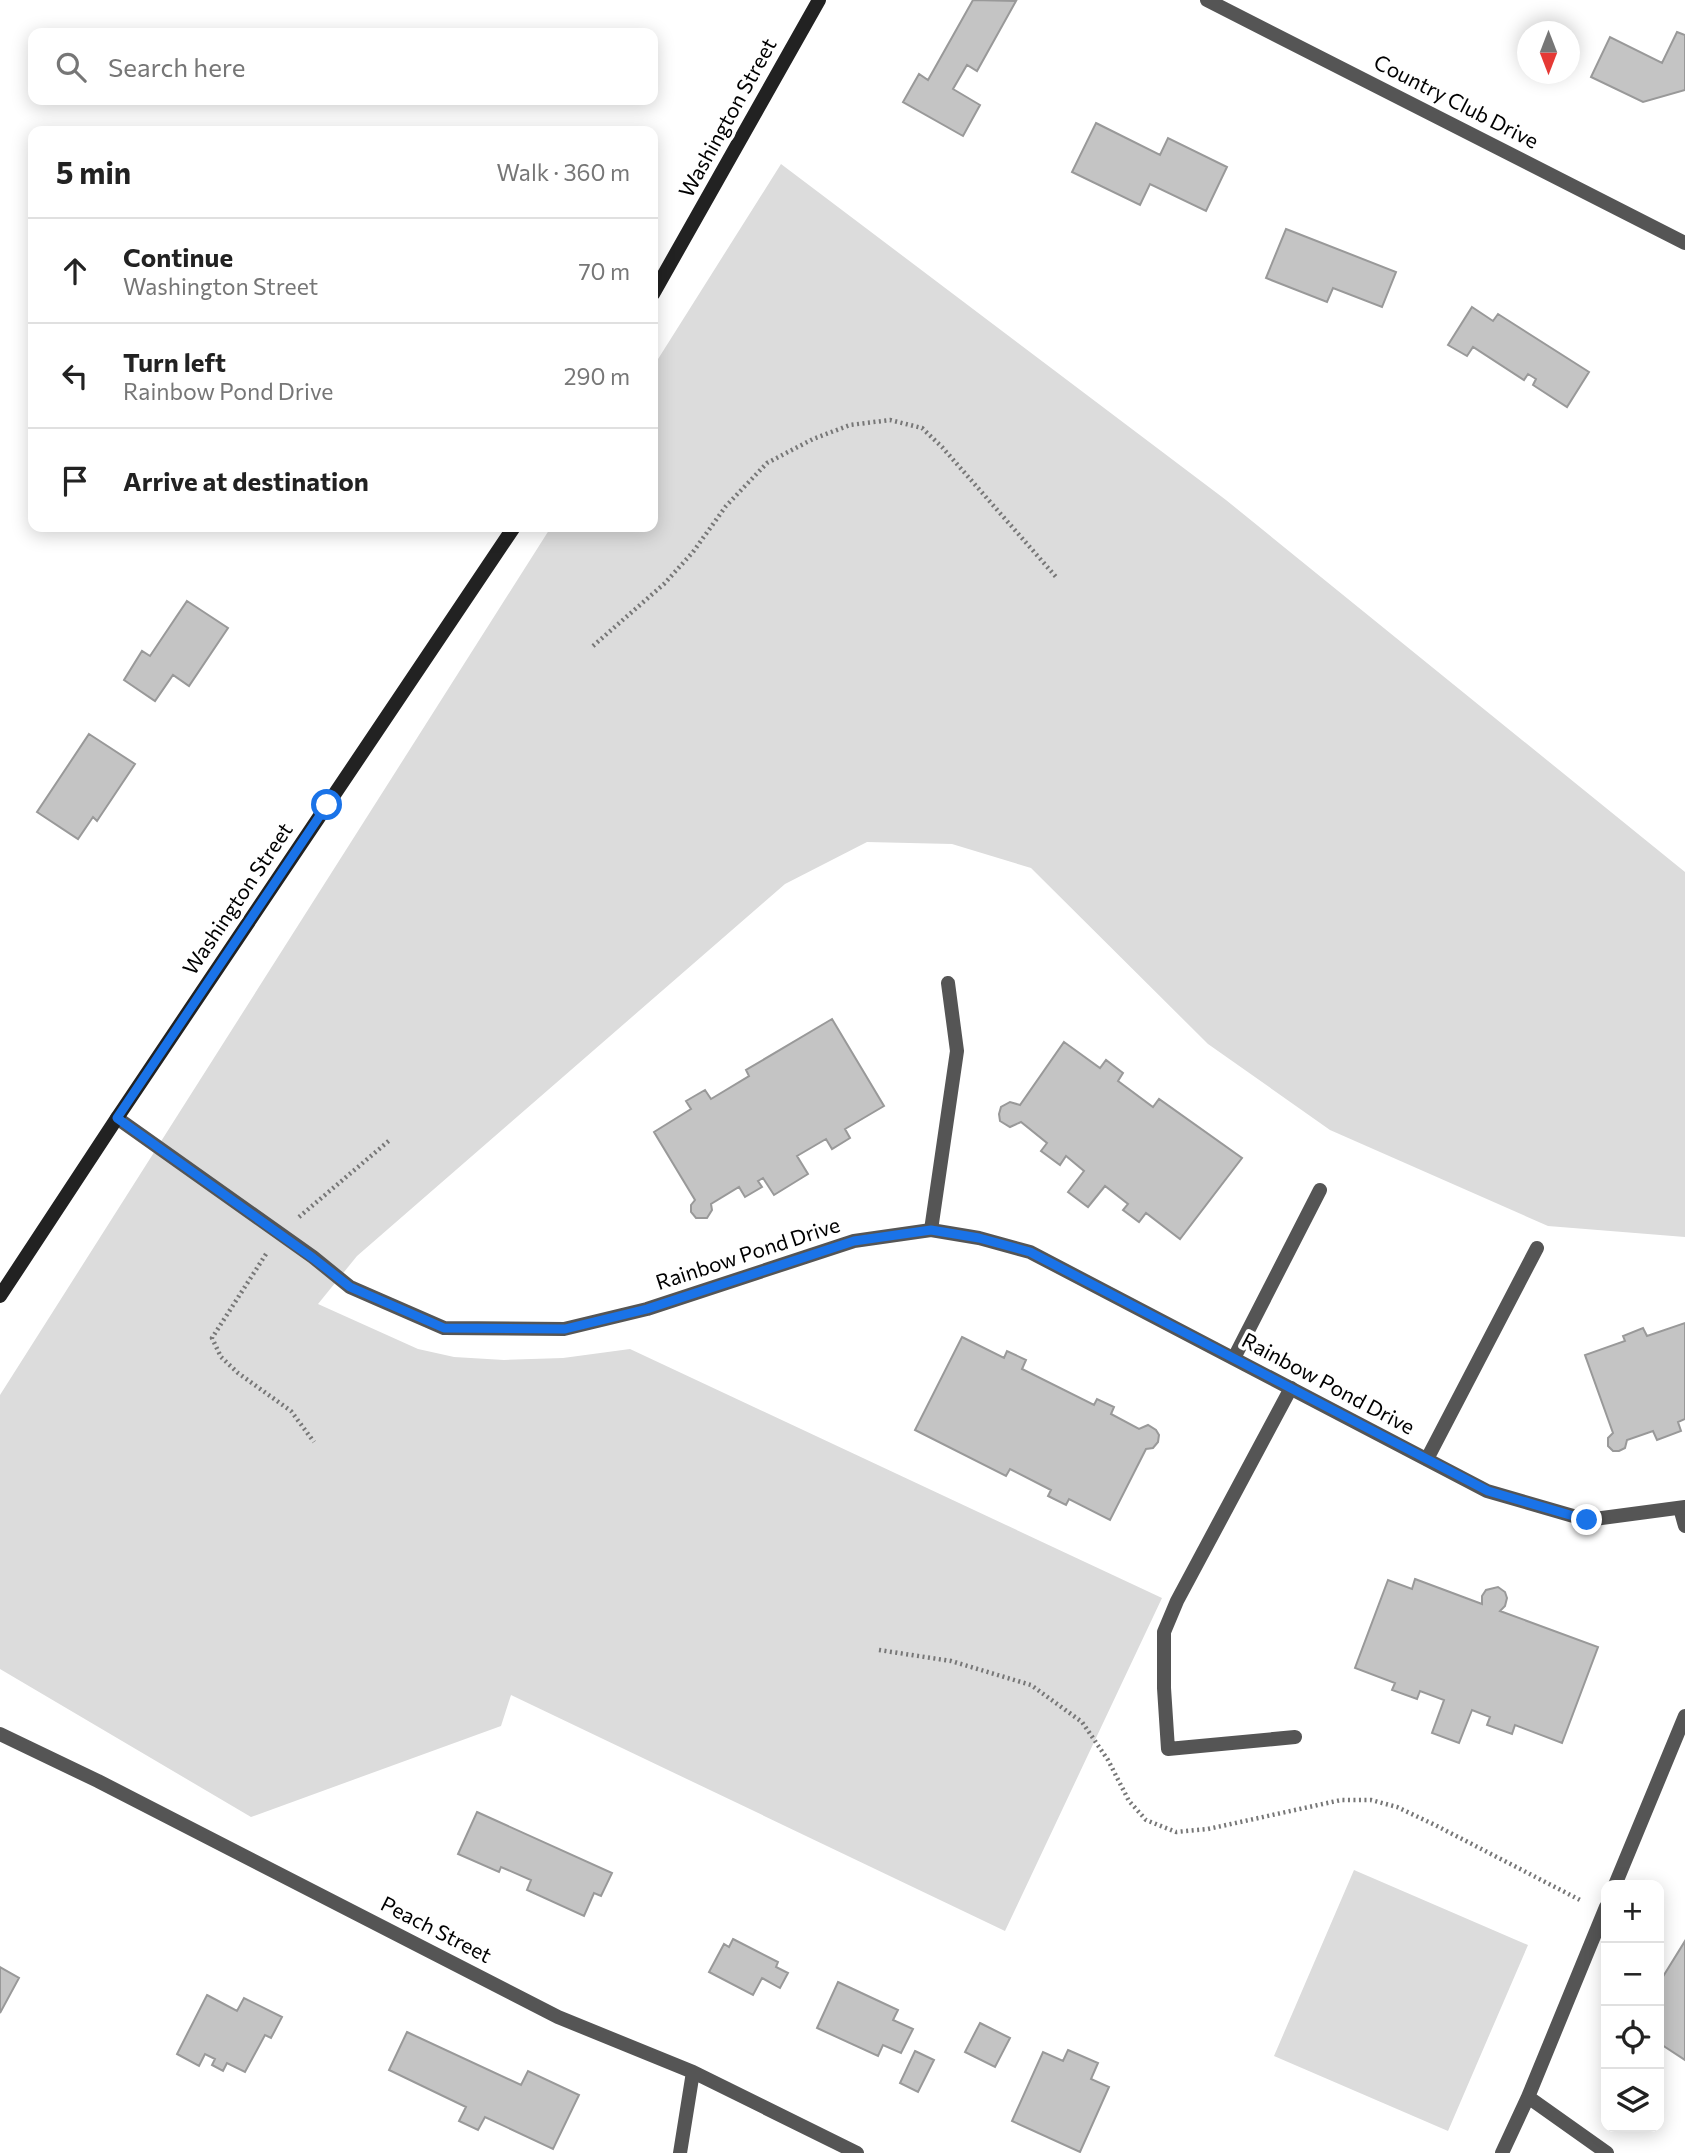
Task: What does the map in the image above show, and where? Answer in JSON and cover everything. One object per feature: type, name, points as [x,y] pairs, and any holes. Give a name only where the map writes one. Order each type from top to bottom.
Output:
[{"type":"main road","name":"Washington Street","points":[[658,285],[819,0]]},
{"type":"main road","name":"Washington Street","points":[[0,1296],[511,532]]},
{"type":"street","name":"Country Club Drive","points":[[1207,0],[1685,243]]},
{"type":"street","points":[[931,1230],[957,1051],[948,983]]},
{"type":"street","name":"Rainbow Pond Drive","points":[[117,1118],[350,1287],[444,1328],[565,1329],[647,1309],[854,1241],[931,1230],[979,1238],[1030,1252],[1488,1491],[1587,1520],[1683,1508]]},
{"type":"street","points":[[1234,1359],[1320,1190]]},
{"type":"street","points":[[1427,1459],[1537,1248]]},
{"type":"street","points":[[1291,1388],[1177,1601],[1164,1632],[1164,1688],[1168,1749],[1295,1737]]},
{"type":"street","points":[[1683,1508],[1685,1526]]},
{"type":"street","points":[[1617,1880],[1685,1716]]},
{"type":"street","name":"Peach Street","points":[[0,1734],[98,1781],[558,2017],[693,2073],[857,2153]]},
{"type":"street","points":[[1503,2153],[1601,1920]]},
{"type":"street","points":[[680,2153],[693,2073]]},
{"type":"street","points":[[1528,2097],[1607,2153]]},
{"type":"path","points":[[593,646],[664,584],[693,552],[726,506],[767,463],[813,439],[849,425],[890,420],[922,428],[942,447],[1057,578]]},
{"type":"path","points":[[314,1441],[291,1410],[238,1373],[221,1357],[212,1338],[279,1233],[391,1139]]},
{"type":"path","points":[[879,1650],[951,1661],[1031,1685],[1082,1722],[1108,1760],[1129,1801],[1146,1820],[1176,1832],[1208,1829],[1341,1800],[1371,1800],[1396,1807],[1435,1825],[1601,1908]]},
{"type":"shaded area","points":[[781,164],[1226,500],[1685,872],[1685,1237],[1548,1226],[1330,1130],[1208,1044],[1031,868],[952,844],[867,842],[785,884],[357,1256],[318,1304],[418,1349],[454,1357],[504,1360],[563,1358],[630,1349],[1162,1598],[1005,1931],[511,1695],[501,1726],[251,1817],[0,1669],[0,1395],[548,532],[658,532],[658,359]]},
{"type":"shaded area","points":[[1354,1870],[1528,1945],[1448,2131],[1274,2056]]},
{"type":"building","points":[[973,0],[1016,1],[977,71],[967,65],[953,89],[980,105],[963,136],[903,102],[919,74],[928,80]]},
{"type":"building","points":[[1677,32],[1685,35],[1685,90],[1643,102],[1591,77],[1610,37],[1662,63]]},
{"type":"building","points":[[1096,123],[1160,155],[1168,138],[1227,167],[1206,211],[1150,184],[1140,205],[1072,172]]},
{"type":"building","points":[[1286,229],[1396,272],[1382,307],[1333,288],[1327,302],[1266,278]]},
{"type":"building","points":[[1472,307],[1493,321],[1498,314],[1589,372],[1567,407],[1533,385],[1536,379],[1528,374],[1524,380],[1473,347],[1467,356],[1448,345]]},
{"type":"building","points":[[187,601],[228,628],[189,686],[173,675],[155,701],[124,680],[142,651],[150,656]]},
{"type":"building","points":[[89,734],[135,764],[97,821],[93,817],[78,839],[37,812]]},
{"type":"building","points":[[832,1019],[884,1106],[845,1129],[850,1138],[832,1149],[826,1139],[797,1156],[808,1174],[774,1195],[763,1178],[758,1181],[762,1187],[745,1197],[739,1187],[711,1204],[712,1210],[707,1218],[696,1218],[691,1212],[691,1205],[695,1200],[654,1132],[691,1109],[686,1101],[705,1090],[711,1099],[749,1076],[746,1070]]},
{"type":"building","points":[[1064,1042],[1100,1068],[1106,1060],[1123,1073],[1118,1081],[1153,1107],[1159,1099],[1242,1158],[1180,1239],[1146,1213],[1139,1222],[1123,1210],[1128,1204],[1105,1186],[1088,1207],[1068,1192],[1084,1171],[1066,1156],[1060,1165],[1041,1151],[1047,1143],[1021,1122],[1010,1127],[1000,1121],[1001,1107],[1010,1102],[1020,1105]]},
{"type":"building","points":[[1685,1323],[1685,1419],[1678,1422],[1681,1431],[1657,1440],[1653,1431],[1627,1440],[1625,1448],[1613,1451],[1608,1446],[1608,1438],[1613,1433],[1585,1355],[1625,1341],[1623,1336],[1643,1328],[1647,1336]]},
{"type":"building","points":[[962,1337],[1004,1358],[1007,1351],[1026,1360],[1022,1369],[1094,1405],[1097,1399],[1114,1407],[1111,1414],[1139,1429],[1148,1425],[1156,1430],[1159,1435],[1158,1442],[1153,1448],[1146,1449],[1110,1520],[1069,1499],[1066,1505],[1048,1496],[1051,1490],[1010,1469],[1006,1476],[915,1430]]},
{"type":"building","points":[[1415,1579],[1482,1604],[1482,1596],[1486,1590],[1498,1587],[1505,1592],[1507,1598],[1500,1611],[1598,1647],[1562,1743],[1515,1725],[1512,1734],[1487,1725],[1490,1717],[1472,1710],[1459,1743],[1432,1733],[1444,1700],[1420,1691],[1417,1699],[1392,1690],[1395,1683],[1355,1668],[1388,1580],[1412,1589]]},
{"type":"building","points":[[477,1812],[612,1873],[601,1896],[594,1893],[584,1916],[527,1890],[531,1880],[501,1867],[499,1872],[458,1854]]},
{"type":"building","points":[[733,1939],[778,1962],[776,1967],[788,1973],[780,1988],[762,1978],[753,1995],[709,1972],[724,1944],[729,1947]]},
{"type":"building","points":[[1685,1941],[1685,2060],[1664,2046],[1664,1975]]},
{"type":"building","points":[[0,1967],[19,1978],[0,2013]]},
{"type":"building","points":[[838,1982],[898,2010],[893,2020],[913,2029],[901,2053],[883,2045],[878,2056],[817,2028]]},
{"type":"building","points":[[207,1995],[237,2011],[244,1998],[282,2017],[271,2038],[265,2035],[245,2072],[227,2063],[223,2071],[212,2065],[215,2059],[205,2054],[199,2066],[177,2054]]},
{"type":"building","points":[[980,2023],[1010,2038],[995,2067],[965,2052]]},
{"type":"building","points":[[407,2032],[521,2085],[528,2071],[579,2095],[553,2149],[485,2117],[478,2130],[459,2121],[466,2107],[389,2070]]},
{"type":"building","points":[[1068,2050],[1098,2063],[1091,2079],[1109,2087],[1080,2152],[1012,2121],[1043,2052],[1063,2061]]},
{"type":"building","points":[[915,2051],[934,2060],[918,2092],[900,2083]]},
{"type":"route","points":[[327,805],[117,1118],[350,1287],[444,1328],[565,1329],[647,1309],[854,1241],[931,1230],[979,1238],[1030,1252],[1488,1491],[1587,1520]]}]
